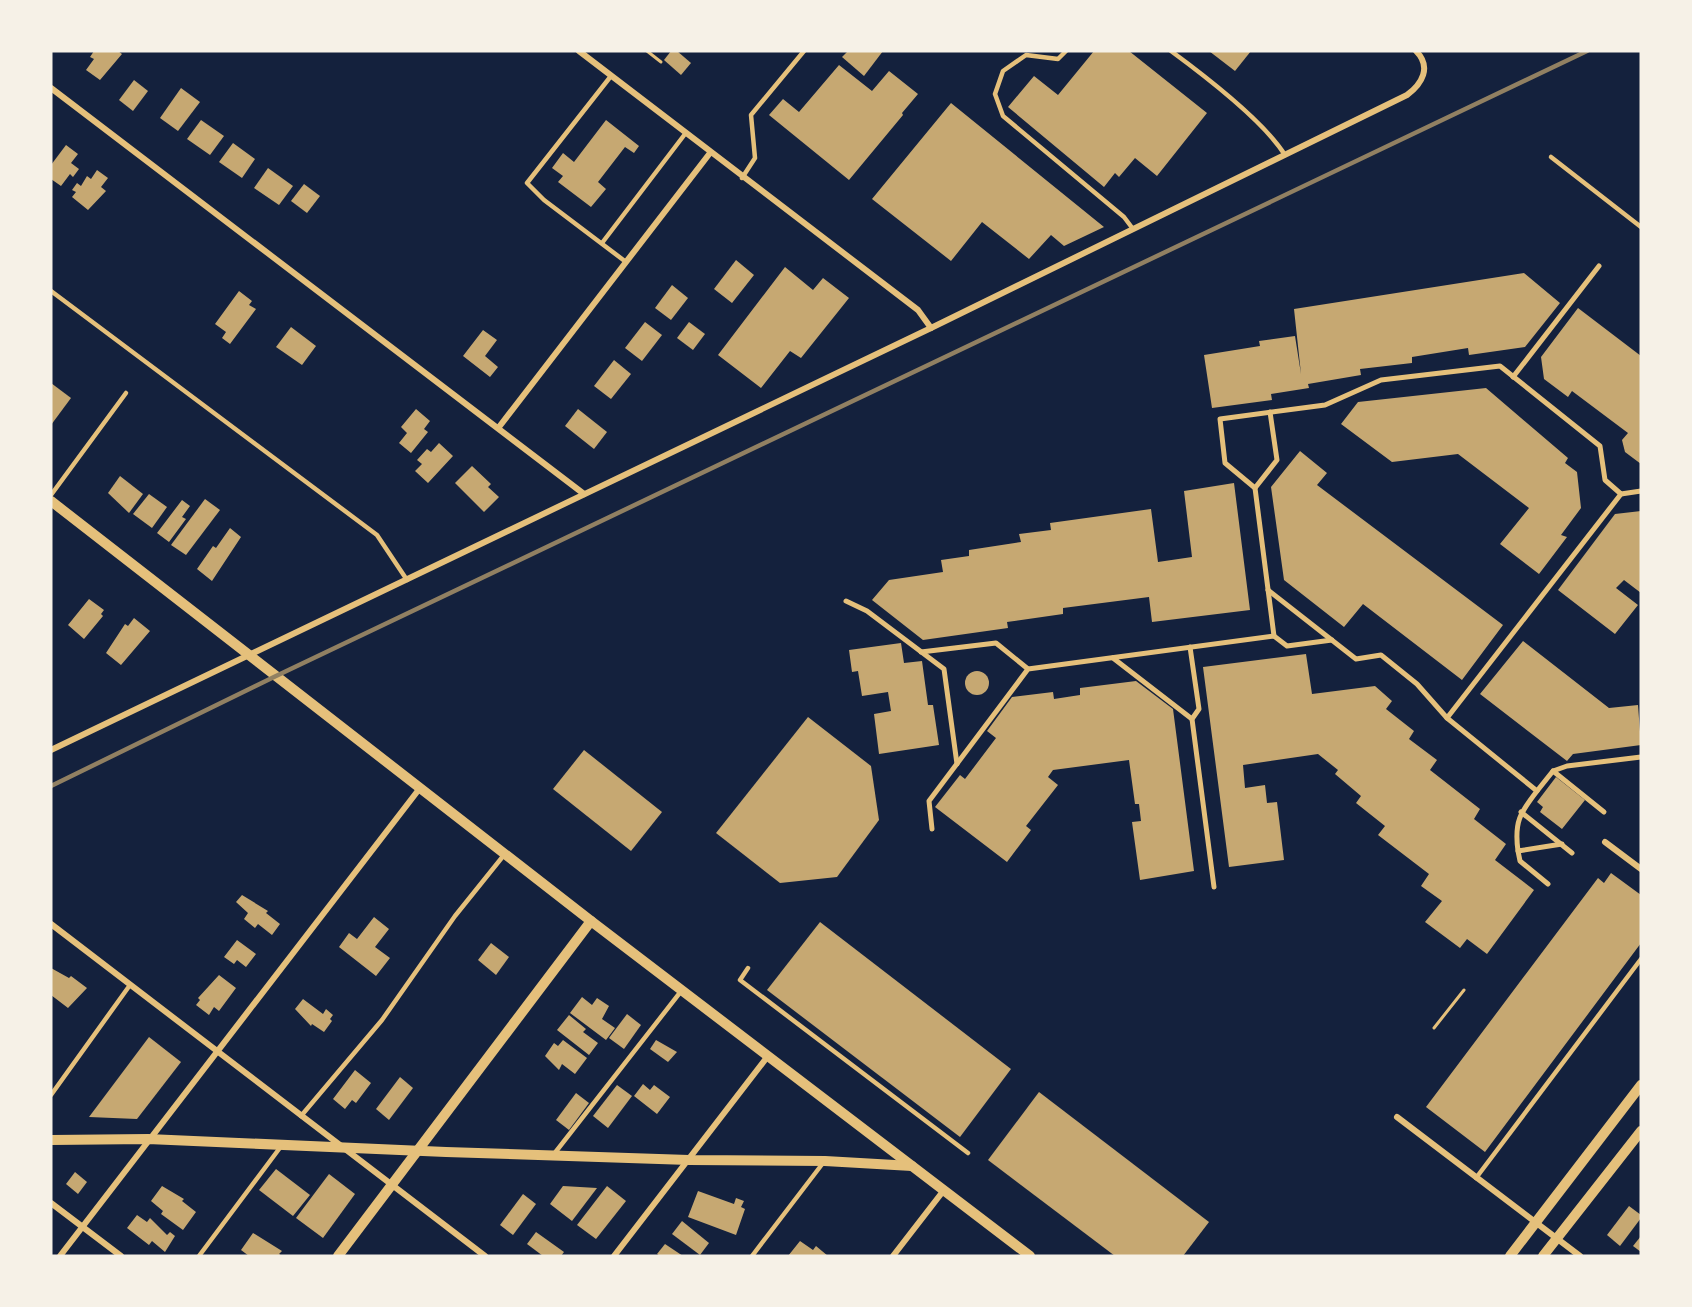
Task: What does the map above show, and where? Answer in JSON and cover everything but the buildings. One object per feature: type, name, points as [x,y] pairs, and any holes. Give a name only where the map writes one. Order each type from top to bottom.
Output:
[{"type":"street","points":[[579,51],[742,178],[918,310],[931,328]]},
{"type":"street","points":[[51,750],[931,328],[1407,95],[1420,85],[1423,64],[1419,52]]},
{"type":"street","points":[[51,88],[584,494]]},
{"type":"street","points":[[499,427],[710,153]]},
{"type":"street","points":[[1513,377],[1599,266]]},
{"type":"street","points":[[1332,640],[1287,646],[1274,636],[1255,488],[1225,463],[1220,419],[1325,405],[1381,380],[1500,366],[1600,446],[1605,480],[1621,494]]},
{"type":"street","points":[[1255,488],[1276,460],[1270,412]]},
{"type":"street","points":[[1447,717],[1621,494],[1641,491]]},
{"type":"street","points":[[51,501],[591,921],[1029,1256]]},
{"type":"street","points":[[1268,590],[1356,659],[1381,656],[1417,684],[1447,717],[1537,791]]},
{"type":"street","points":[[846,600],[867,611],[944,669],[957,764]]},
{"type":"street","points":[[932,829],[929,801],[1028,669],[1274,636]]},
{"type":"street","points":[[921,652],[996,643],[1028,669]]},
{"type":"street","points":[[1190,647],[1199,709],[1192,719],[1214,887]]},
{"type":"street","points":[[1113,658],[1192,719]]},
{"type":"street","points":[[1548,884],[1520,861],[1515,832],[1521,812],[1553,771],[1567,766],[1641,757]]},
{"type":"street","points":[[1553,771],[1604,812]]},
{"type":"street","points":[[60,1256],[420,788]]},
{"type":"street","points":[[1521,812],[1572,853]]},
{"type":"street","points":[[1605,842],[1641,869]]},
{"type":"street","points":[[1518,851],[1562,844]]},
{"type":"street","points":[[338,1256],[591,921]]},
{"type":"street","points":[[51,924],[485,1256]]},
{"type":"street","points":[[614,1256],[768,1056]]},
{"type":"street","points":[[1510,1256],[1641,1085]]},
{"type":"street","points":[[1397,1117],[1580,1256]]},
{"type":"street","points":[[1543,1256],[1641,1131]]},
{"type":"street","points":[[51,1140],[148,1139],[553,1156],[825,1161],[912,1166]]},
{"type":"street","points":[[893,1256],[944,1190]]},
{"type":"street","points":[[51,1203],[121,1256]]},
{"type":"lane","points":[[742,178],[755,158],[751,115],[804,51]]},
{"type":"lane","points":[[1066,51],[1058,59],[1026,55],[1003,71],[995,94],[1003,116],[1124,217],[1133,229]]},
{"type":"lane","points":[[1171,51],[1277,142],[1285,156]]},
{"type":"lane","points":[[611,76],[527,183],[544,200],[626,262]]},
{"type":"lane","points":[[602,243],[685,134]]},
{"type":"lane","points":[[1551,157],[1641,227]]},
{"type":"lane","points":[[51,291],[377,535],[407,580]]},
{"type":"lane","points":[[51,495],[126,393]]},
{"type":"lane","points":[[301,1116],[382,1020],[455,916],[505,854]]},
{"type":"lane","points":[[1476,1178],[1641,959]]},
{"type":"lane","points":[[748,968],[740,980],[968,1153]]},
{"type":"lane","points":[[51,1095],[130,985]]},
{"type":"lane","points":[[553,1156],[682,990]]},
{"type":"lane","points":[[199,1256],[282,1145]]},
{"type":"lane","points":[[752,1256],[825,1161]]},
{"type":"path","points":[[647,51],[661,62]]},
{"type":"path","points":[[1434,1028],[1464,990]]},
{"type":"railway","points":[[51,786],[276,676],[1587,51]]}]
